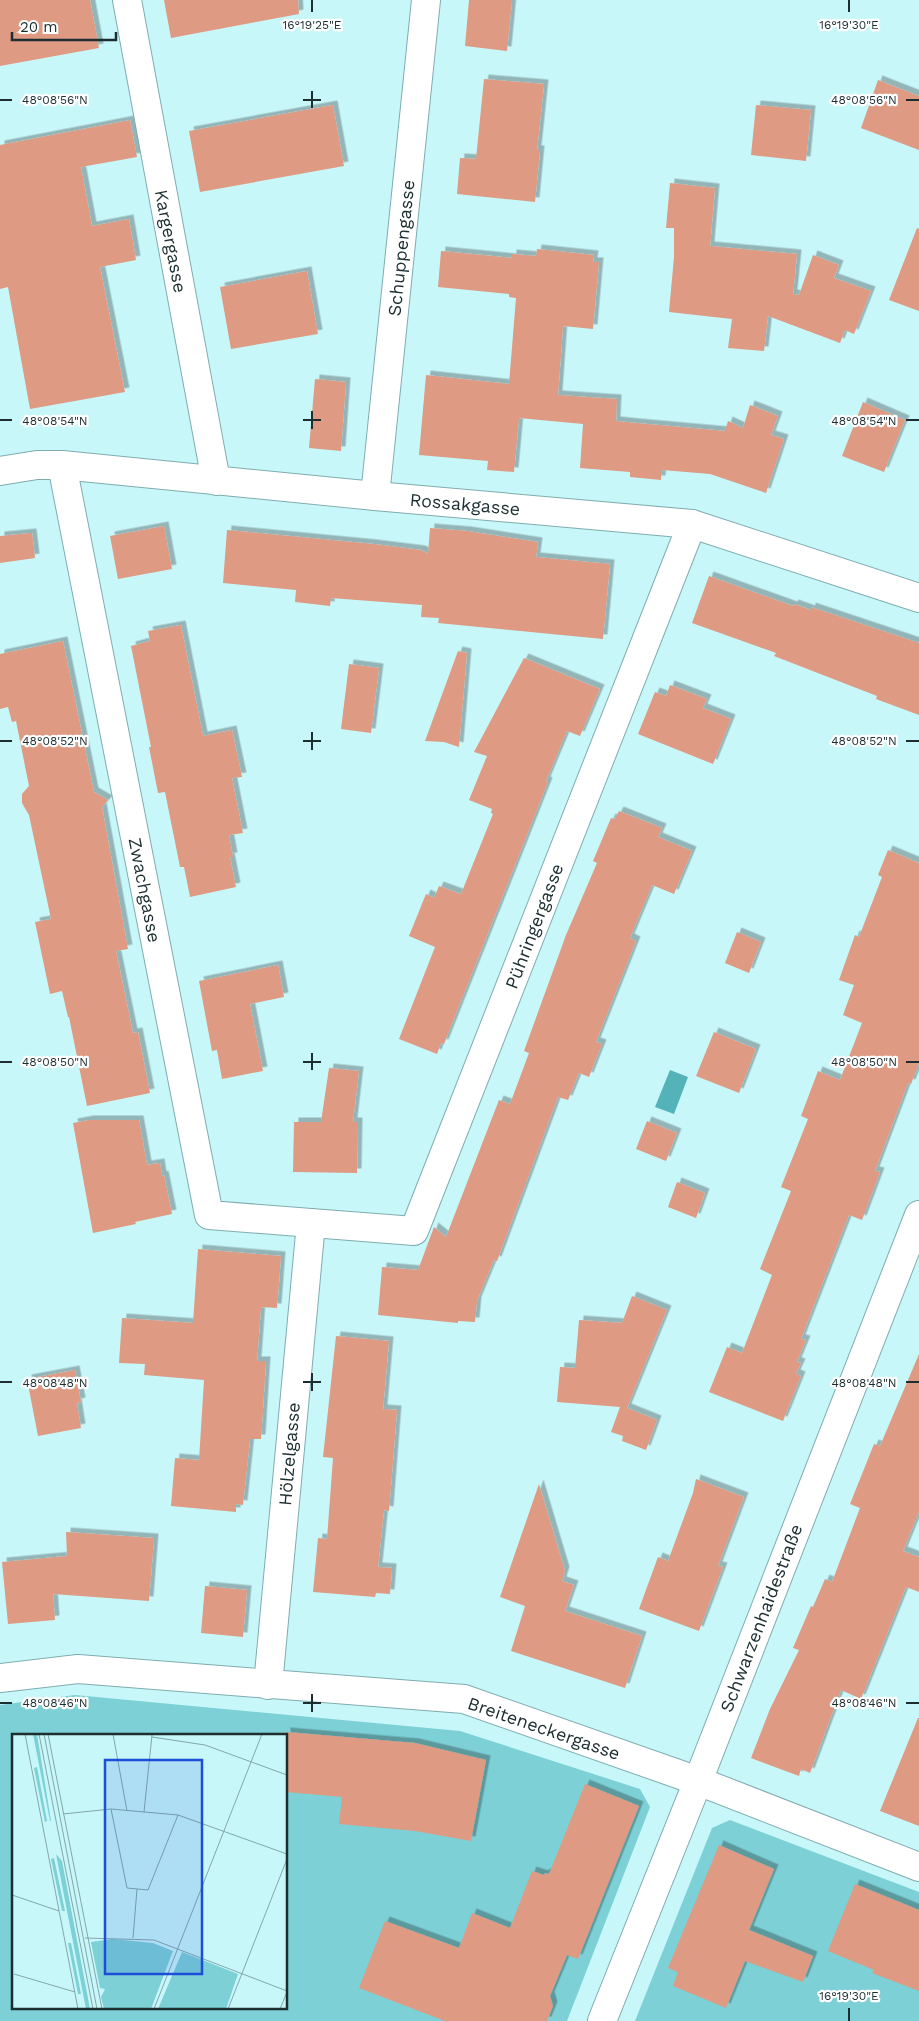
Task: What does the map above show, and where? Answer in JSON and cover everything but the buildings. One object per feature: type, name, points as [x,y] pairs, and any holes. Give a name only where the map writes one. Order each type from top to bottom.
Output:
[{"type":"street","name":"Kargergasse","points":[[126,0],[216,481]]},
{"type":"street","name":"Schuppengasse","points":[[375,496],[426,0]]},
{"type":"street","name":"Rossakgasse","points":[[0,471],[37,465],[62,465],[375,496],[692,524],[919,598]]},
{"type":"street","name":"Zwachgasse","points":[[62,465],[209,1215],[311,1223]]},
{"type":"street","name":"Pühringergasse","points":[[311,1223],[414,1231],[692,524]]},
{"type":"street","name":"Schwarzenhaidestraße","points":[[602,2021],[919,1215]]},
{"type":"street","name":"Hölzelgasse","points":[[268,1685],[311,1223]]},
{"type":"street","name":"Breiteneckergasse","points":[[0,1678],[78,1669],[464,1700],[698,1781],[919,1867]]},
{"type":"shaded area","points":[[670,1070],[688,1077],[674,1114],[655,1107]]},
{"type":"shaded area","points":[[75,1695],[460,1731],[640,1789],[650,1807],[567,2021],[0,2021],[0,1705]]},
{"type":"shaded area","points":[[730,1820],[919,1892],[919,2021],[635,2021],[712,1828]]}]
